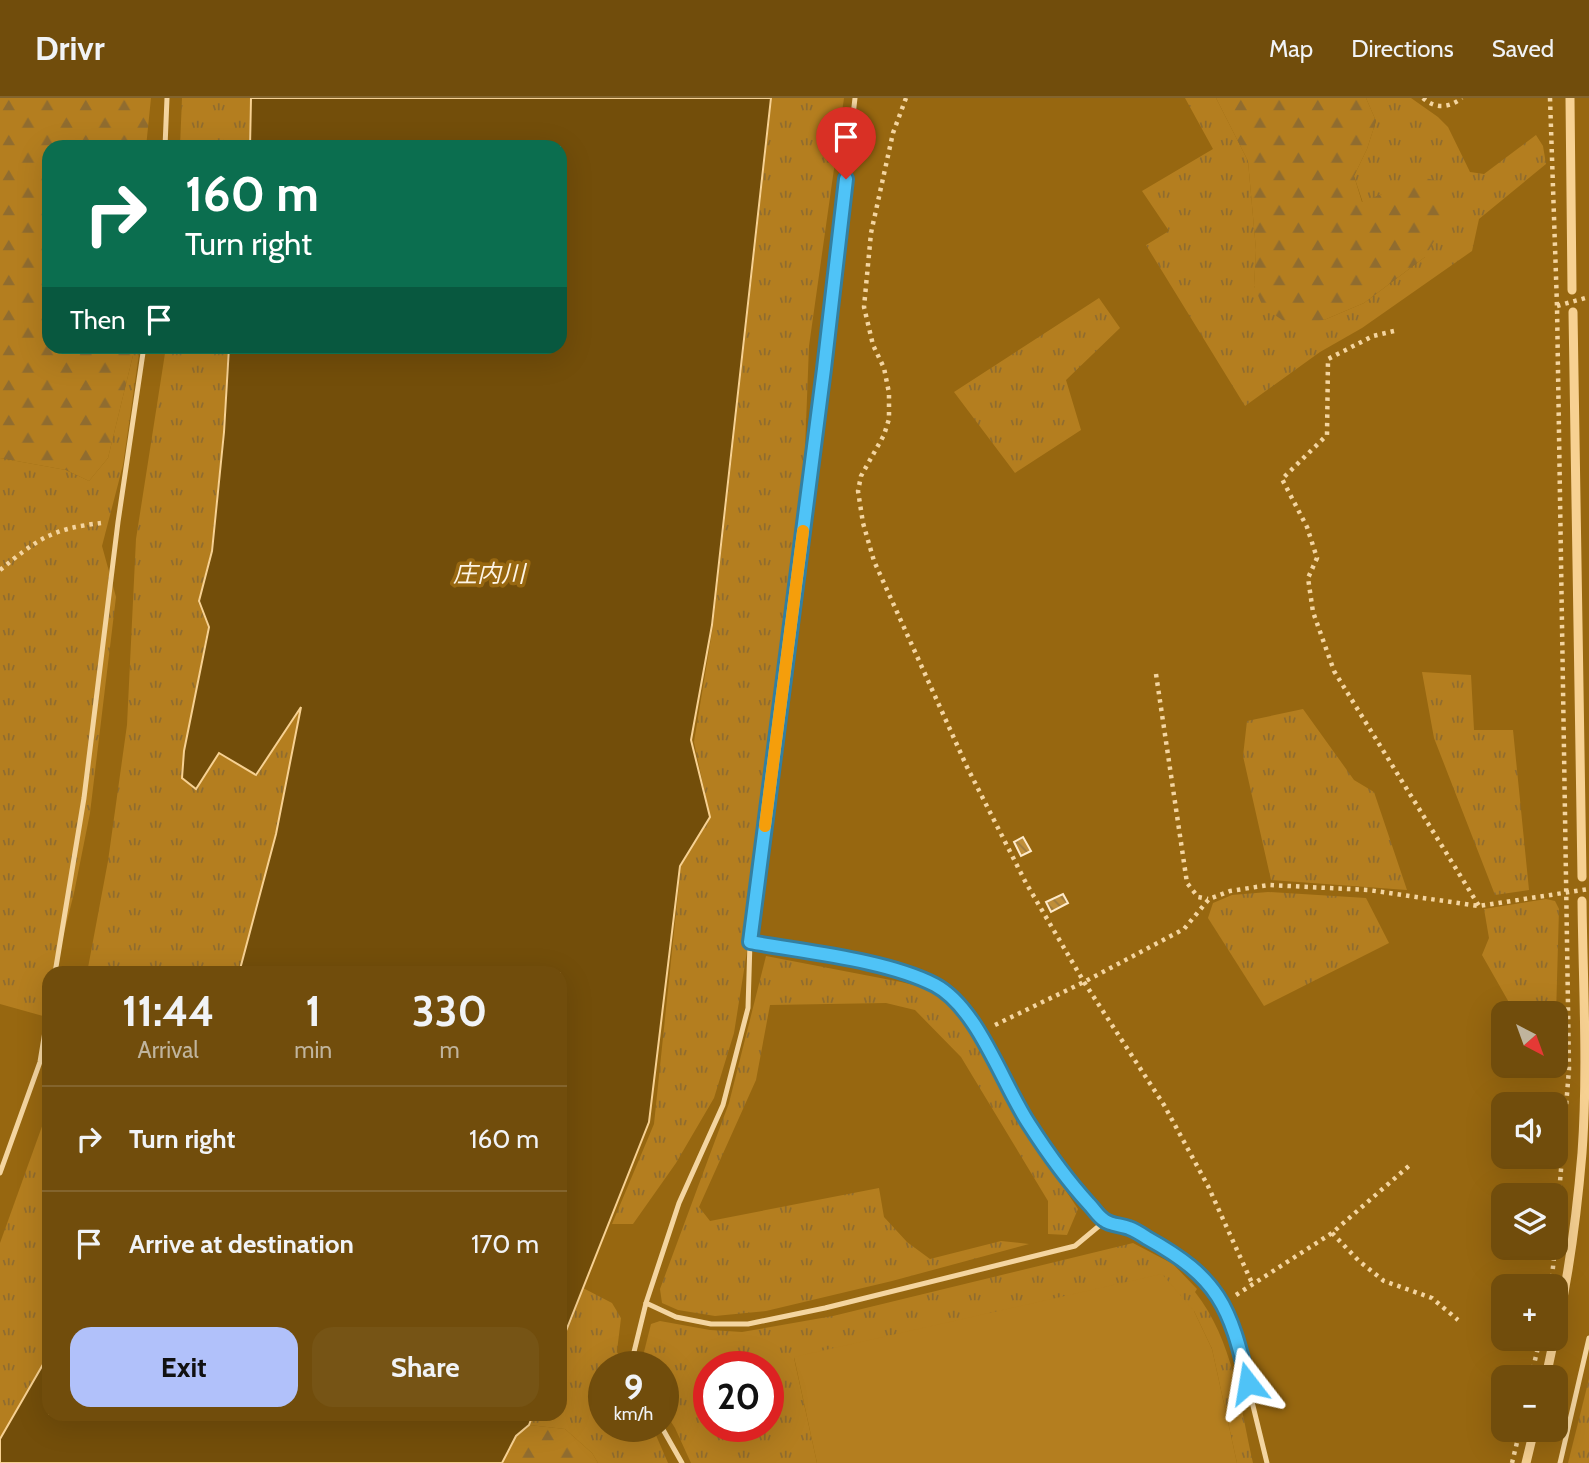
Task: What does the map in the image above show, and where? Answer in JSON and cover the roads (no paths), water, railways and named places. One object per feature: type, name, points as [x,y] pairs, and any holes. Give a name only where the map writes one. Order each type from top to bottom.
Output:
[{"type":"lane","points":[[165,140],[167,98]]},
{"type":"lane","points":[[634,1351],[646,1303],[679,1203],[723,1105],[748,1008],[750,942],[827,342],[855,98]]},
{"type":"lane","points":[[56,966],[84,798],[118,522],[143,354]]},
{"type":"lane","points":[[750,942],[884,967],[936,986],[959,1004],[980,1032],[1000,1075],[1029,1124],[1076,1190],[1104,1221],[1130,1228],[1172,1251],[1202,1276],[1224,1304],[1233,1324],[1267,1463]]},
{"type":"lane","points":[[0,1173],[42,1050]]},
{"type":"lane","points":[[646,1303],[676,1317],[711,1324],[748,1324],[825,1308],[1075,1246],[1104,1221]]},
{"type":"lane","points":[[1560,1463],[1589,1338]]},
{"type":"lane","points":[[670,1442],[682,1463]]},
{"type":"water","name":"庄内川","points":[[251,98],[771,98],[712,625],[691,740],[710,817],[680,866],[649,1122],[567,1328],[567,966],[241,966],[276,834],[301,707],[256,775],[219,753],[196,789],[182,778],[184,751],[209,627],[199,601],[212,551],[229,354],[567,354],[567,140],[250,140]]},
{"type":"water","points":[[42,1366],[42,1421],[530,1421],[516,1436],[502,1463],[0,1463],[0,1439]]},
{"type":"waterway","points":[[1570,98],[1572,290]]},
{"type":"waterway","points":[[1573,312],[1582,877]]},
{"type":"waterway","points":[[1567,1274],[1578,1198],[1584,1122],[1582,901]]},
{"type":"waterway","points":[[1549,1365],[1551,1351]]},
{"type":"waterway","points":[[1526,1463],[1531,1442]]}]
